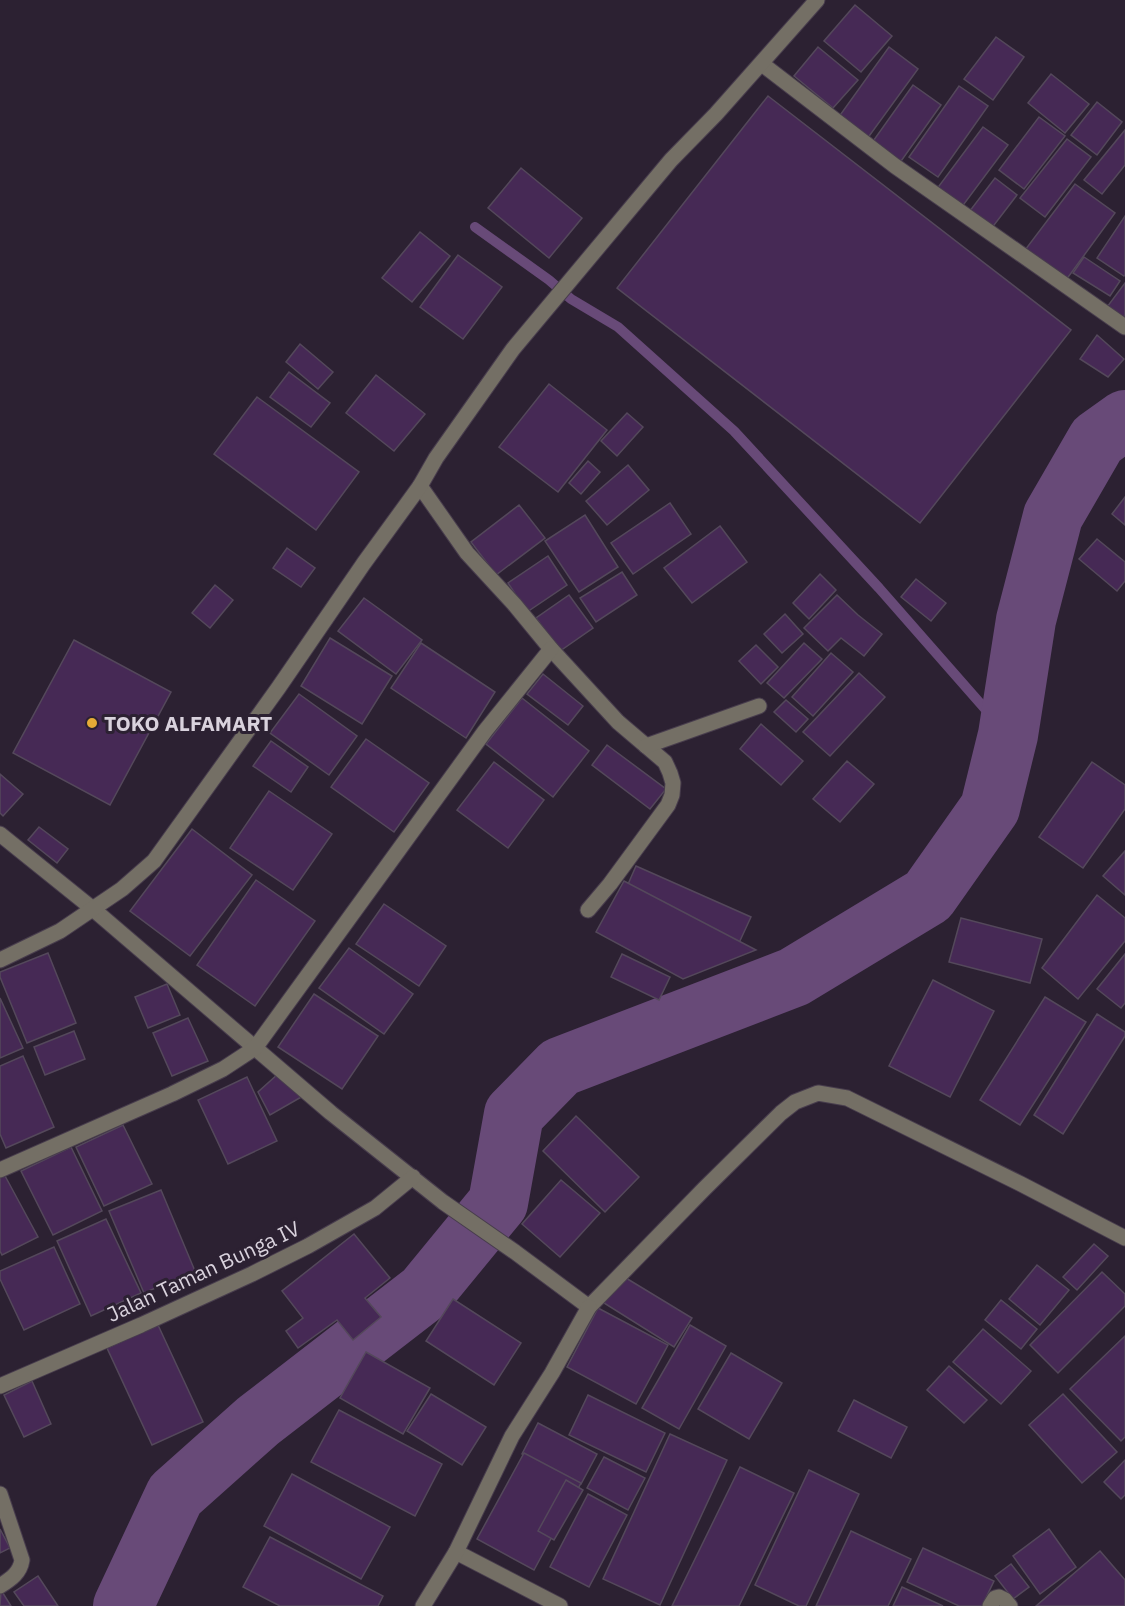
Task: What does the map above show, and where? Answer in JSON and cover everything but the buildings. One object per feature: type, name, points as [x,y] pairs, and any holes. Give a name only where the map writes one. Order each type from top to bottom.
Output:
[{"type":"street","points":[[0,960],[60,931],[122,889],[154,861],[420,486],[436,458],[513,349],[671,160],[762,64],[817,0]]},
{"type":"street","points":[[762,64],[878,153],[1125,327]]},
{"type":"street","points":[[420,486],[467,553],[618,722],[665,762],[670,773],[673,783],[668,805],[588,910]]},
{"type":"street","points":[[0,1170],[172,1094],[223,1069],[255,1048],[485,731],[551,649]]},
{"type":"street","points":[[646,746],[759,706]]},
{"type":"street","points":[[0,834],[93,909],[331,1113],[443,1202],[589,1307]]},
{"type":"street","points":[[423,1606],[456,1552],[512,1436],[552,1373],[589,1307],[665,1228],[781,1113],[795,1102],[818,1093],[847,1098],[1123,1232]]},
{"type":"street","name":"Jalan Taman Bunga IV","points":[[0,1386],[151,1320],[308,1246],[375,1208],[413,1177]]},
{"type":"street","points":[[0,1494],[22,1560],[20,1570],[0,1586]]},
{"type":"street","points":[[456,1552],[560,1606]]},
{"type":"street","points":[[990,1606],[995,1598],[999,1597],[1010,1606]]},
{"type":"waterway","points":[[475,227],[549,280],[571,299],[618,327],[734,431],[879,588],[1008,735]]},
{"type":"waterway","points":[[123,1606],[175,1495],[258,1421],[425,1292],[498,1203],[514,1114],[560,1067],[794,977],[928,896],[990,808],[1008,735],[1026,620],[1053,516],[1097,440],[1125,420]]},
{"type":"place","name":"TOKO ALFAMART","points":[[92,723]]}]
